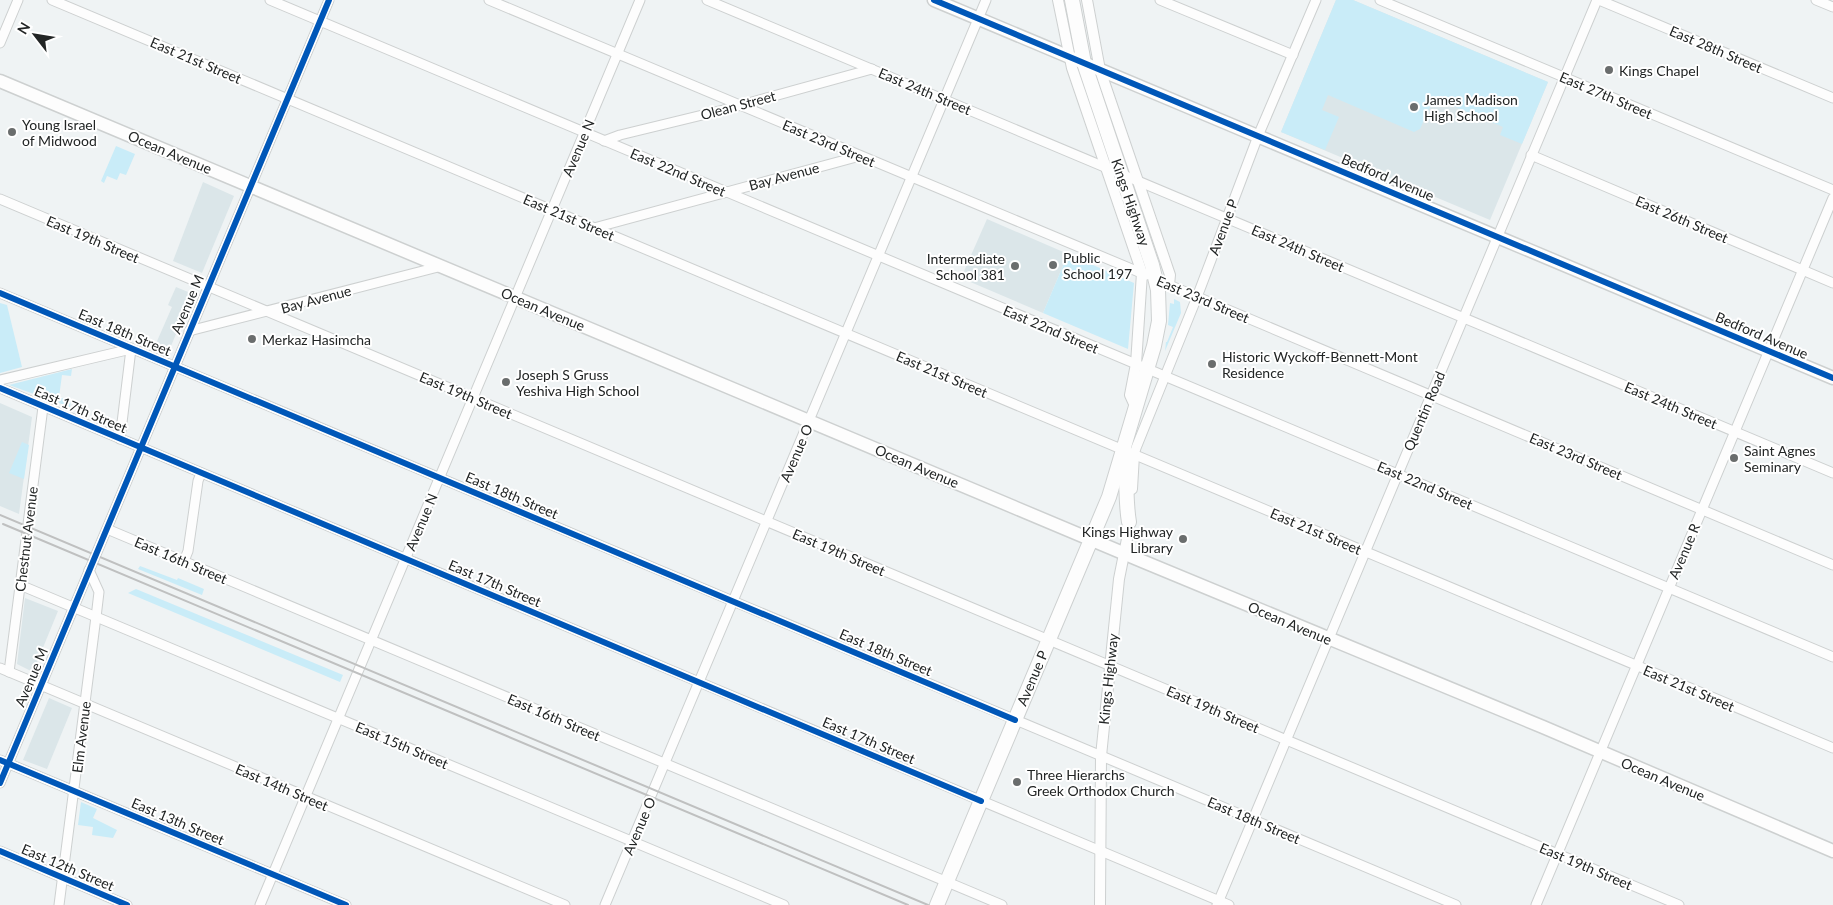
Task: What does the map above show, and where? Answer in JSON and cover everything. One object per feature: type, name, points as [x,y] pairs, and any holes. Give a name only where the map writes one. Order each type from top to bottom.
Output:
[{"type":"main road","name":"Bedford Avenue","points":[[934,0],[1833,378]]},
{"type":"main road","name":"Kings Highway","points":[[1072,0],[1084,63],[1145,244],[1149,276],[1158,290],[1159,321],[1141,367],[1128,452]]},
{"type":"main road","name":"Ocean Avenue","points":[[0,81],[1833,851]]},
{"type":"main road","points":[[1128,452],[1126,504],[1129,522]]},
{"type":"main road","name":"Avenue P","points":[[938,905],[1128,452]]},
{"type":"street","points":[[0,42],[18,0]]},
{"type":"street","name":"East 21st Street","points":[[52,0],[1833,748]]},
{"type":"street","name":"East 22nd Street","points":[[270,0],[1833,657]]},
{"type":"street","name":"Avenue M","points":[[0,783],[4,761],[41,685],[328,0]]},
{"type":"street","name":"East 23rd Street","points":[[489,0],[1833,565]]},
{"type":"street","name":"Avenue N","points":[[260,905],[640,0]]},
{"type":"street","name":"East 24th Street","points":[[707,0],[1833,473]]},
{"type":"street","name":"Avenue O","points":[[606,905],[986,0]]},
{"type":"street","name":"Kings Highway","points":[[1058,0],[1068,55],[1106,168],[1149,276],[1141,367]]},
{"type":"street","name":"Kings Highway","points":[[1087,0],[1100,70],[1170,275],[1169,285]]},
{"type":"street","points":[[1160,0],[1293,55]]},
{"type":"street","name":"Avenue P","points":[[1128,452],[1136,448],[1197,297],[1258,136],[1316,0]]},
{"type":"street","name":"East 27th Street","points":[[1380,0],[1833,190]]},
{"type":"street","name":"Quentin Road","points":[[1217,903],[1598,0]]},
{"type":"street","name":"East 28th Street","points":[[1598,0],[1833,98]]},
{"type":"street","points":[[1816,0],[1833,7]]},
{"type":"street","name":"Olean Street","points":[[604,141],[620,135],[739,106],[872,69]]},
{"type":"street","name":"Bay Avenue","points":[[593,228],[860,156]]},
{"type":"street","name":"East 26th Street","points":[[1531,156],[1833,283]]},
{"type":"street","name":"Avenue R","points":[[1536,905],[1833,198]]},
{"type":"street","name":"East 19th Street","points":[[0,200],[1679,905]]},
{"type":"street","name":"Bay Avenue","points":[[189,331],[442,266]]},
{"type":"street","name":"East 18th Street","points":[[0,293],[1456,905]]},
{"type":"street","points":[[0,380],[131,348],[120,439]]},
{"type":"street","name":"East 17th Street","points":[[0,388],[1100,851],[1217,903],[1229,905]]},
{"type":"street","name":"Chestnut Avenue","points":[[4,670],[20,585],[43,406]]},
{"type":"street","points":[[184,561],[188,551],[198,481],[201,473]]},
{"type":"street","name":"Kings Highway","points":[[1100,905],[1101,756],[1121,568],[1129,522]]},
{"type":"street","name":"East 16th Street","points":[[107,529],[1002,905]]},
{"type":"street","name":"Elm Avenue","points":[[59,905],[97,617],[99,592],[89,570]]},
{"type":"street","name":"East 15th Street","points":[[20,585],[784,905]]},
{"type":"street","name":"East 14th Street","points":[[4,670],[565,905]]},
{"type":"street","name":"East 13th Street","points":[[4,761],[346,905]]},
{"type":"street","name":"East 12th Street","points":[[0,851],[127,905]]},
{"type":"shaded area","name":"James Madison High School","points":[[1336,0],[1353,0],[1548,82],[1490,220],[1281,132]]},
{"type":"shaded area","name":"James Madison High School","points":[[1336,0],[1353,0],[1548,82],[1522,144],[1500,135],[1503,127],[1434,98],[1420,129],[1414,132],[1328,95],[1322,110],[1339,117],[1325,150],[1281,132]]},
{"type":"shaded area","points":[[116,146],[135,154],[126,175],[120,173],[117,180],[107,176],[104,183],[101,181]]},
{"type":"shaded area","points":[[203,182],[234,196],[202,273],[173,261]]},
{"type":"shaded area","name":"Intermediate School 381","points":[[987,219],[1068,254],[1043,313],[961,278]]},
{"type":"shaded area","points":[[1068,254],[1134,283],[1128,349],[1043,313]]},
{"type":"shaded area","points":[[176,287],[193,294],[168,353],[154,348],[172,307],[168,305]]},
{"type":"shaded area","points":[[1174,299],[1180,302],[1181,313],[1165,351],[1166,342],[1173,327],[1168,325],[1170,303],[1174,304]]},
{"type":"shaded area","points":[[0,303],[7,305],[22,367],[0,373]]},
{"type":"shaded area","points":[[72,369],[71,376],[62,375],[59,397],[67,400],[71,398],[70,407],[9,385]]},
{"type":"shaded area","points":[[0,403],[32,417],[19,514],[0,506]]},
{"type":"shaded area","points":[[22,442],[29,445],[24,479],[9,473]]},
{"type":"shaded area","points":[[140,566],[177,580],[178,578],[204,589],[202,595],[138,569]]},
{"type":"shaded area","points":[[136,589],[343,675],[340,682],[128,593]]},
{"type":"shaded area","points":[[25,598],[58,611],[33,672],[17,664]]},
{"type":"shaded area","points":[[49,698],[72,708],[47,769],[23,760]]},
{"type":"shaded area","points":[[81,802],[97,809],[93,818],[117,830],[113,838],[92,835],[93,827],[78,825]]},
{"type":"railway","points":[[0,515],[928,905]]},
{"type":"railway","points":[[3,524],[908,905]]},
{"type":"cycle path","points":[[0,783],[329,0]]},
{"type":"cycle path","points":[[934,0],[1833,378]]},
{"type":"cycle path","points":[[0,293],[1015,720]]},
{"type":"cycle path","points":[[0,388],[981,801]]},
{"type":"cycle path","points":[[0,760],[346,905]]},
{"type":"cycle path","points":[[0,851],[127,905]]},
{"type":"place","name":"Kings Chapel","points":[[1609,70]]},
{"type":"place","name":"James Madison High School","points":[[1414,107]]},
{"type":"place","name":"Young Israel of Midwood","points":[[12,132]]},
{"type":"place","name":"Public School 197","points":[[1053,265]]},
{"type":"place","name":"Intermediate School 381","points":[[1015,266]]},
{"type":"place","name":"Merkaz Hasimcha","points":[[252,339]]},
{"type":"place","name":"Historic Wyckoff-Bennett-Mont Residence","points":[[1212,364]]},
{"type":"place","name":"Joseph S Gruss Yeshiva High School","points":[[506,382]]},
{"type":"place","name":"Saint Agnes Seminary","points":[[1734,458]]},
{"type":"place","name":"Kings Highway Library","points":[[1183,539]]},
{"type":"place","name":"Three Hierarchs Greek Orthodox Church","points":[[1017,782]]}]
